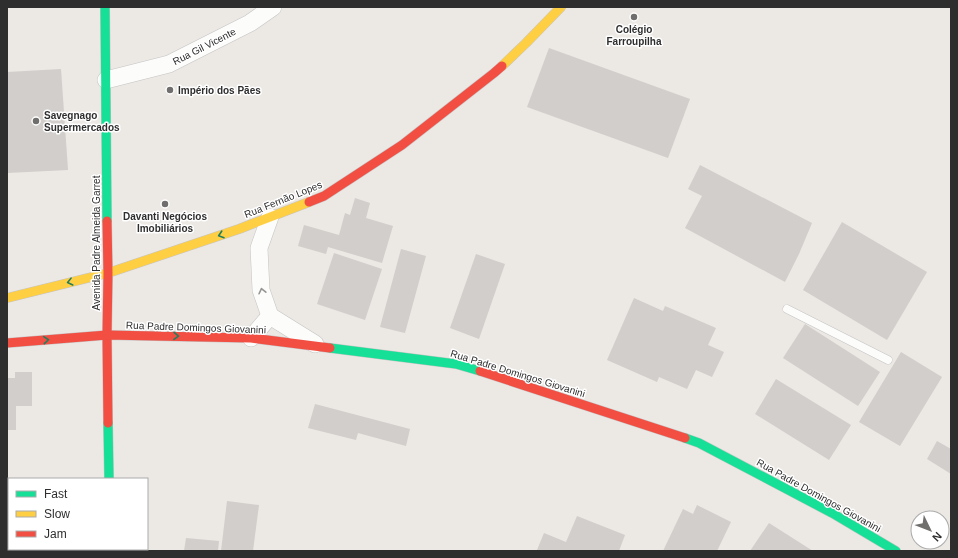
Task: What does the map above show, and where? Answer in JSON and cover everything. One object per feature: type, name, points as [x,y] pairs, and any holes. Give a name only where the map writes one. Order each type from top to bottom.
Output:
[{"type":"street","name":"Avenida Padre Almeida Garret","points":[[105,7],[109,478]]},
{"type":"street","name":"Rua Gil Vicente","points":[[106,80],[169,64],[250,23],[273,7]]},
{"type":"street","name":"Rua Fernão Lopes","points":[[8,299],[108,272],[239,229],[324,196],[402,145],[494,73],[561,7]]},
{"type":"street","points":[[270,217],[258,248],[261,290],[270,316],[316,346]]},
{"type":"street","points":[[239,229],[258,248]]},
{"type":"street","points":[[251,338],[270,316]]},
{"type":"street","points":[[7,335],[15,343]]},
{"type":"street","name":"Rua Padre Domingos Giovanini","points":[[15,343],[107,335],[251,338],[456,364],[699,442],[832,513],[896,551]]},
{"type":"lane","points":[[787,309],[888,360]]},
{"type":"building","points":[[549,48],[690,99],[668,158],[527,107]]},
{"type":"building","name":"Savegnago Supermercados","points":[[61,69],[68,170],[7,173],[7,72]]},
{"type":"building","points":[[700,165],[812,223],[785,282],[685,228],[702,196],[688,189]]},
{"type":"building","points":[[355,198],[370,203],[366,218],[393,226],[382,263],[328,247],[326,254],[298,246],[304,225],[339,235],[345,213],[350,215]]},
{"type":"building","points":[[842,222],[927,272],[887,340],[803,290]]},
{"type":"building","points":[[401,249],[426,256],[405,333],[380,327]]},
{"type":"building","points":[[334,253],[382,269],[365,320],[317,304]]},
{"type":"building","points":[[476,254],[505,264],[479,339],[450,328]]},
{"type":"building","points":[[634,298],[663,311],[665,306],[716,328],[708,345],[724,352],[712,377],[696,370],[687,389],[659,377],[657,382],[607,360]]},
{"type":"building","points":[[805,324],[880,372],[858,406],[783,358]]},
{"type":"building","points":[[901,352],[942,377],[900,446],[859,422]]},
{"type":"building","points":[[15,372],[32,372],[32,406],[16,406],[16,430],[7,430],[7,378],[15,378]]},
{"type":"building","points":[[776,379],[851,425],[829,460],[755,414]]},
{"type":"building","points":[[315,404],[410,429],[406,446],[358,433],[356,440],[308,428]]},
{"type":"building","points":[[937,441],[951,449],[951,474],[927,459]]},
{"type":"building","points":[[7,486],[8,486],[8,549]]},
{"type":"building","points":[[227,501],[259,505],[253,551],[221,551]]},
{"type":"building","points":[[697,505],[731,522],[717,551],[663,551],[683,509],[693,514]]},
{"type":"building","points":[[577,516],[625,535],[619,551],[537,550],[544,533],[566,542]]},
{"type":"building","points":[[769,523],[813,551],[750,551]]},
{"type":"building","points":[[186,538],[219,541],[218,551],[184,551]]},
{"type":"traffic: fast","points":[[105,7],[107,221]]},
{"type":"traffic: fast","points":[[330,348],[456,364],[480,371]]},
{"type":"traffic: fast","points":[[108,423],[109,478]]},
{"type":"traffic: fast","points":[[685,438],[699,443],[832,513],[896,551]]},
{"type":"traffic: slow","points":[[502,66],[561,7]]},
{"type":"traffic: slow","points":[[7,298],[108,273],[239,229],[309,202]]},
{"type":"traffic: jam","points":[[309,202],[324,196],[402,145],[502,66]]},
{"type":"traffic: jam","points":[[107,221],[108,423]]},
{"type":"traffic: jam","points":[[7,343],[107,335],[251,338],[330,348]]},
{"type":"traffic: jam","points":[[480,371],[685,438]]},
{"type":"place","name":"Colégio Farroupilha","points":[[634,17]]},
{"type":"place","name":"Império dos Pães","points":[[170,90]]},
{"type":"place","name":"Savegnago Supermercados","points":[[36,121]]},
{"type":"place","name":"Davanti Negócios Imobiliários","points":[[165,204]]}]
